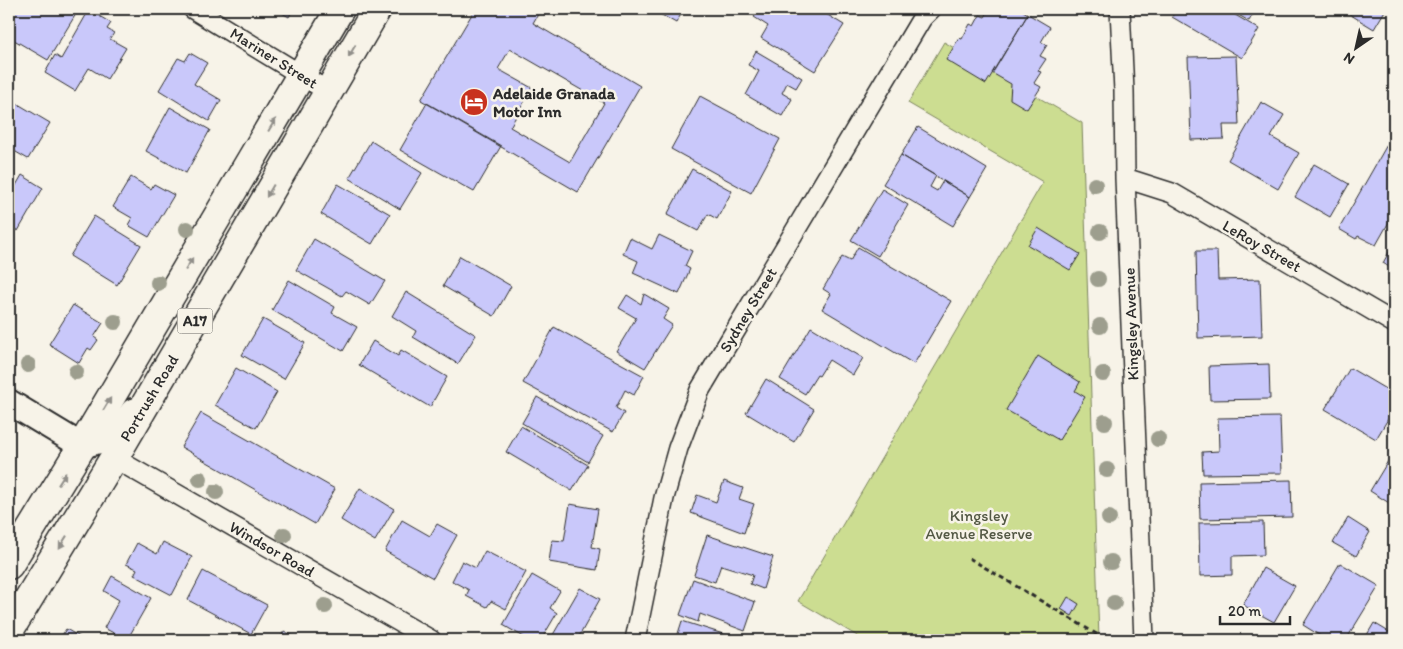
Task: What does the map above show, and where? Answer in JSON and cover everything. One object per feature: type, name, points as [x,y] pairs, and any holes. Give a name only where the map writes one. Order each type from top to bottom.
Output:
[{"type":"highway","name":"Portrush Road","points":[[9,565],[82,446],[340,9]]},
{"type":"highway","name":"Portrush Road","points":[[9,631],[114,458],[377,9]]},
{"type":"highway","points":[[82,446],[88,480],[85,507]]},
{"type":"street","name":"Mariner Street","points":[[193,9],[329,92]]},
{"type":"street","name":"Sydney Street","points":[[635,640],[664,498],[678,448],[700,390],[922,18],[931,9]]},
{"type":"street","name":"Kingsley Avenue","points":[[1120,9],[1144,640]]},
{"type":"street","name":"LeRoy Street","points":[[1126,178],[1172,193],[1394,323]]},
{"type":"street","points":[[9,402],[82,446],[106,439],[118,430],[166,370]]},
{"type":"street","name":"Windsor Road","points":[[114,458],[431,640]]},
{"type":"path","points":[[969,558],[1098,635]]},
{"type":"green space","name":"Kingsley Avenue Reserve","points":[[944,42],[1082,123],[1099,640],[864,640],[798,601],[1043,182],[908,103]]},
{"type":"building","points":[[9,9],[79,9],[48,60],[9,37]]},
{"type":"building","points":[[275,9],[293,9],[289,17]]},
{"type":"building","name":"Adelaide Granada Motor Inn","points":[[475,9],[541,9],[533,23],[640,86],[578,192],[421,100]],"holes":[[[510,49],[604,103],[570,162],[510,127],[532,88],[498,69]]]},
{"type":"building","points":[[651,9],[684,9],[676,23]]},
{"type":"building","points":[[760,9],[818,9],[844,25],[815,71],[761,38],[768,26],[754,17]]},
{"type":"building","points":[[990,9],[997,12],[999,9],[1020,9],[1028,14],[986,84],[946,60],[959,38],[962,39],[970,24],[974,26],[980,15],[985,17]]},
{"type":"building","points":[[1176,9],[1225,9],[1259,29],[1242,58],[1172,17]]},
{"type":"building","points":[[1228,9],[1256,9],[1249,21]]},
{"type":"building","points":[[1341,9],[1386,9],[1374,29]]},
{"type":"building","points":[[89,10],[111,23],[107,29],[114,33],[110,39],[126,48],[107,79],[89,68],[75,91],[45,73],[55,55],[61,59]]},
{"type":"building","points":[[1028,14],[1050,27],[1041,42],[1047,45],[1040,56],[1046,59],[1038,71],[1041,72],[1034,83],[1041,87],[1027,109],[1010,99],[1011,84],[992,73]]},
{"type":"building","points":[[756,51],[802,78],[796,88],[787,83],[782,93],[792,99],[782,116],[746,95],[759,71],[748,65]]},
{"type":"building","points":[[190,53],[207,63],[194,84],[221,100],[209,121],[159,90],[178,58],[185,61]]},
{"type":"building","points":[[1236,56],[1239,125],[1223,125],[1224,139],[1191,140],[1188,57]]},
{"type":"building","points":[[700,96],[780,139],[751,193],[671,149]]},
{"type":"building","points":[[1261,102],[1284,115],[1271,137],[1299,153],[1278,189],[1228,160]]},
{"type":"building","points":[[427,103],[501,146],[474,192],[400,150]]},
{"type":"building","points":[[18,104],[50,123],[28,159],[9,148],[9,107],[14,110]]},
{"type":"building","points":[[170,107],[210,130],[186,173],[146,151]]},
{"type":"building","points":[[918,127],[987,169],[970,197],[901,155]]},
{"type":"building","points":[[371,141],[422,173],[400,209],[349,178]]},
{"type":"building","points":[[1388,143],[1394,146],[1394,213],[1376,245],[1358,236],[1356,239],[1339,229]]},
{"type":"building","points":[[901,155],[936,176],[930,187],[937,191],[943,181],[970,197],[953,226],[883,184]]},
{"type":"building","points":[[1314,164],[1349,184],[1330,217],[1295,197]]},
{"type":"building","points":[[692,169],[732,191],[717,219],[708,214],[698,231],[667,215]]},
{"type":"building","points":[[22,175],[43,188],[18,231],[9,225],[9,183],[15,187]]},
{"type":"building","points":[[131,177],[151,189],[154,184],[174,195],[149,237],[128,225],[132,218],[113,207]]},
{"type":"building","points":[[338,184],[390,214],[372,244],[321,214]]},
{"type":"building","points":[[882,189],[908,205],[878,256],[851,240]]},
{"type":"building","points":[[94,216],[141,245],[117,285],[70,256]]},
{"type":"building","points":[[1038,228],[1080,254],[1070,270],[1028,245]]},
{"type":"building","points":[[659,235],[692,251],[685,266],[690,269],[679,294],[633,273],[638,261],[623,254],[630,238],[652,249]]},
{"type":"building","points":[[314,239],[385,281],[370,305],[346,291],[342,296],[296,270]]},
{"type":"building","points":[[1394,243],[1394,270],[1383,263]]},
{"type":"building","points":[[858,247],[951,301],[914,364],[822,309],[831,294],[823,289],[842,257],[850,261]]},
{"type":"building","points":[[1196,251],[1217,251],[1218,280],[1260,279],[1262,336],[1198,338]]},
{"type":"building","points":[[460,256],[511,286],[494,316],[443,286]]},
{"type":"building","points":[[289,280],[335,307],[332,313],[357,327],[343,351],[272,310]]},
{"type":"building","points":[[406,292],[476,335],[458,364],[413,337],[416,331],[392,316]]},
{"type":"building","points":[[644,294],[669,309],[663,319],[672,325],[645,368],[616,351],[636,318],[619,308],[627,295],[641,304]]},
{"type":"building","points":[[73,305],[103,323],[94,337],[98,340],[91,350],[88,348],[79,363],[49,344]]},
{"type":"building","points":[[263,319],[305,343],[284,379],[242,355]]},
{"type":"building","points":[[554,327],[644,376],[634,395],[625,390],[616,408],[624,413],[613,432],[523,383]]},
{"type":"building","points":[[811,327],[863,358],[853,375],[829,360],[805,394],[780,379]]},
{"type":"building","points":[[373,341],[398,356],[401,350],[447,377],[430,407],[359,365]]},
{"type":"building","points":[[1038,356],[1080,382],[1075,391],[1085,397],[1059,440],[1006,410]]},
{"type":"building","points":[[1269,364],[1270,399],[1210,400],[1209,366]]},
{"type":"building","points":[[236,368],[277,392],[256,428],[215,405]]},
{"type":"building","points":[[1350,368],[1394,394],[1394,409],[1376,439],[1325,409]]},
{"type":"building","points":[[766,379],[814,409],[794,442],[746,413]]},
{"type":"building","points":[[537,397],[603,436],[588,462],[522,423]]},
{"type":"building","points":[[201,413],[335,489],[315,524],[181,447]]},
{"type":"building","points":[[1280,417],[1282,473],[1203,474],[1202,452],[1219,451],[1218,418]]},
{"type":"building","points":[[521,426],[588,465],[572,491],[506,452]]},
{"type":"building","points":[[1394,451],[1394,506],[1370,491]]},
{"type":"building","points":[[1291,480],[1292,517],[1200,519],[1199,482]]},
{"type":"building","points":[[724,481],[743,488],[739,499],[754,504],[744,533],[691,513],[697,495],[716,502]]},
{"type":"building","points":[[360,488],[394,509],[375,541],[341,520]]},
{"type":"building","points":[[570,504],[598,509],[592,547],[600,549],[597,570],[549,562],[552,540],[564,541]]},
{"type":"building","points":[[1348,518],[1370,532],[1356,556],[1333,543]]},
{"type":"building","points":[[402,520],[430,536],[437,524],[457,535],[433,578],[385,551]]},
{"type":"building","points":[[1263,522],[1264,555],[1232,556],[1232,575],[1200,576],[1199,523]]},
{"type":"building","points":[[707,535],[773,557],[763,589],[750,584],[753,575],[721,565],[715,582],[694,575]]},
{"type":"building","points":[[163,542],[192,557],[172,595],[134,575],[137,569],[126,564],[137,543],[157,554]]},
{"type":"building","points":[[485,551],[526,572],[506,609],[491,601],[487,607],[466,596],[469,590],[452,581],[462,561],[476,568]]},
{"type":"building","points":[[1340,563],[1379,586],[1346,640],[1327,640],[1303,625]]},
{"type":"building","points":[[1263,568],[1295,586],[1274,622],[1243,605]]},
{"type":"building","points":[[203,571],[267,605],[251,634],[188,600]]},
{"type":"building","points":[[532,575],[560,591],[550,608],[557,613],[541,640],[529,640],[503,625]]},
{"type":"building","points":[[112,576],[151,598],[127,640],[104,628],[119,600],[104,591]]},
{"type":"building","points":[[693,579],[755,602],[745,631],[700,614],[698,622],[680,615]]},
{"type":"building","points":[[580,588],[600,599],[577,640],[550,640]]},
{"type":"building","points":[[1068,597],[1079,604],[1072,616],[1061,609]]},
{"type":"building","points":[[682,621],[739,639],[676,640]]},
{"type":"building","points":[[1374,623],[1394,635],[1394,640],[1364,640]]},
{"type":"building","points":[[66,629],[85,640],[59,640]]},
{"type":"building","points":[[284,631],[300,640],[279,640]]},
{"type":"building","points":[[768,636],[777,640],[766,640]]},
{"type":"place","name":"Adelaide Granada Motor Inn","points":[[474,102]]}]
